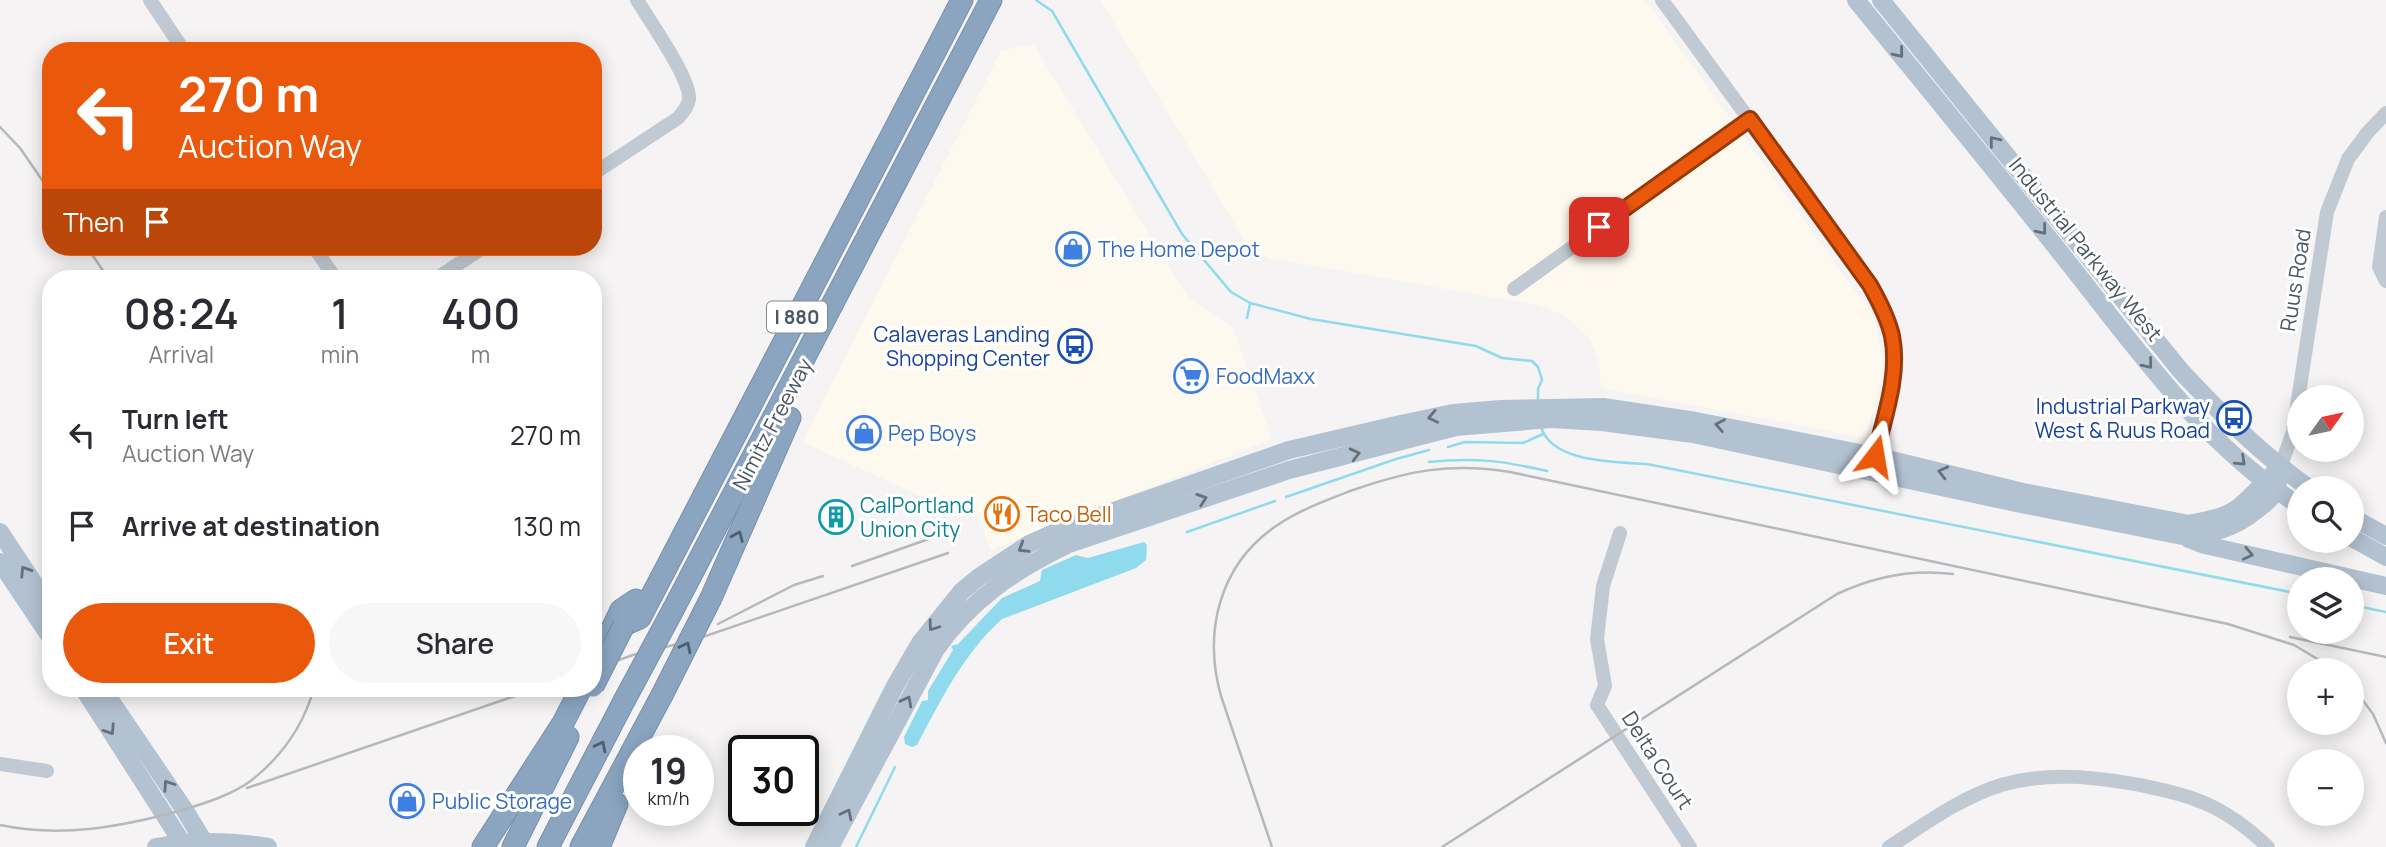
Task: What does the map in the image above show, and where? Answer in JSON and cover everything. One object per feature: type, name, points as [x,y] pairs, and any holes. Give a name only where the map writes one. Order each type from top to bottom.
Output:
[{"type":"highway","name":"Nimitz Freeway","points":[[602,669],[950,0]]},
{"type":"highway","name":"I 880","points":[[624,625],[640,618],[962,0]]},
{"type":"highway","name":"I 880","points":[[696,570],[693,550],[977,0]]},
{"type":"highway","name":"Nimitz Freeway","points":[[548,847],[831,312],[991,0]]},
{"type":"highway","points":[[581,847],[711,598],[766,471],[831,336],[831,312]]},
{"type":"highway","points":[[602,647],[621,610],[636,600]]},
{"type":"highway","points":[[646,735],[662,695]]},
{"type":"highway","points":[[483,847],[571,719],[578,697]]},
{"type":"highway","name":"Nimitz Freeway","points":[[513,847],[571,719],[586,697]]},
{"type":"highway","points":[[599,847],[623,789]]},
{"type":"main road","name":"Industrial Parkway West","points":[[1856,0],[2163,383],[2216,438],[2270,486],[2287,497]]},
{"type":"main road","name":"Industrial Parkway West","points":[[1881,0],[2179,370],[2230,422],[2292,476]]},
{"type":"main road","points":[[830,847],[880,736],[895,686],[926,635],[962,591],[991,568],[1029,544],[1065,528],[1289,450],[1453,413],[1602,414],[1696,421],[2182,536],[2205,545],[2386,586]]},
{"type":"main road","points":[[814,847],[880,736],[952,626],[1012,573],[1069,544],[1289,470],[1501,415]]},
{"type":"main road","points":[[1289,450],[1289,470]]},
{"type":"main road","points":[[1873,464],[2189,524],[2216,519],[2270,486]]},
{"type":"main road","points":[[2182,536],[2207,535],[2245,520],[2280,468]]},
{"type":"main road","points":[[2364,524],[2386,536]]},
{"type":"main road","points":[[0,533],[42,596]]},
{"type":"main road","points":[[2364,545],[2386,557]]},
{"type":"main road","points":[[0,562],[42,625]]},
{"type":"main road","points":[[89,697],[184,845]]},
{"type":"main road","points":[[108,697],[206,845]]},
{"type":"main road","points":[[156,847],[247,844],[268,847]]},
{"type":"street","points":[[150,0],[178,42]]},
{"type":"street","points":[[602,168],[678,118],[689,101],[685,80],[637,0]]},
{"type":"street","points":[[1662,0],[1870,285],[1883,310],[1892,337],[1894,365],[1873,464]]},
{"type":"street","name":"Ruus Road","points":[[2280,468],[2293,432],[2328,212],[2348,159],[2386,113]]},
{"type":"street","points":[[1514,289],[1750,119]]},
{"type":"street","points":[[2385,221],[2379,267],[2386,281]]},
{"type":"street","points":[[449,270],[470,256]]},
{"type":"street","name":"Delta Court","points":[[1620,533],[1603,586],[1597,639],[1605,686],[1597,705],[1690,847]]},
{"type":"street","points":[[0,764],[47,771]]},
{"type":"street","points":[[1889,847],[1946,809],[1973,796],[2026,779],[2054,776],[2114,780],[2201,801],[2241,824],[2268,847]]},
{"type":"shaded area","points":[[1100,0],[1645,0],[1874,317],[1884,366],[1866,438],[1601,388],[1599,362],[1590,339],[1565,316],[1537,305],[1269,258],[1254,251],[1244,240]]},
{"type":"shaded area","points":[[1033,44],[1189,299],[1233,327],[1272,439],[991,550],[976,512],[940,505],[802,442],[1001,51]]},
{"type":"water","points":[[1144,542],[1147,545],[1146,560],[1136,568],[1002,619],[964,662],[917,745],[912,747],[905,744],[904,737],[922,701],[928,700],[928,691],[953,650],[951,646],[958,644],[1002,598],[1040,581],[1042,570],[1076,555],[1088,558]]},
{"type":"waterway","points":[[1036,0],[1052,11],[1182,234],[1231,292],[1250,303],[1311,319],[1476,346],[1502,358],[1532,361],[1538,367],[1542,380],[1538,389],[1538,402]]},
{"type":"waterway","points":[[1247,318],[1250,304]]},
{"type":"waterway","points":[[1541,426],[1547,438],[1557,447],[1586,458],[1647,464],[2287,591]]},
{"type":"waterway","points":[[1448,447],[1465,442],[1523,443],[1543,434]]},
{"type":"waterway","points":[[1286,497],[1429,450]]},
{"type":"waterway","points":[[1429,462],[1489,461],[1547,471]]},
{"type":"waterway","points":[[1187,532],[1275,501]]},
{"type":"waterway","points":[[2364,607],[2386,612]]},
{"type":"waterway","points":[[856,847],[895,767]]},
{"type":"railway","points":[[0,127],[20,148],[42,180]]},
{"type":"railway","points":[[93,256],[103,270]]},
{"type":"railway","points":[[1272,847],[1221,696],[1214,648],[1215,624],[1220,602],[1241,560],[1276,526],[1313,506],[1353,490],[1411,473],[1449,468],[1510,472],[2228,624],[2294,645],[2316,658]]},
{"type":"railway","points":[[852,566],[943,534]]},
{"type":"railway","points":[[602,666],[694,640],[948,553]]},
{"type":"railway","points":[[1442,847],[1837,594],[1894,576],[1953,574]]},
{"type":"railway","points":[[718,624],[794,585],[823,576]]},
{"type":"railway","points":[[2324,644],[2386,657]]},
{"type":"railway","points":[[0,825],[45,831],[113,826],[179,811],[226,795],[252,780],[273,761],[298,727],[311,697]]},
{"type":"railway","points":[[247,788],[512,697]]},
{"type":"railway","points":[[2364,702],[2373,714],[2386,743]]},
{"type":"place","name":"The Home Depot","points":[[1073,249]]},
{"type":"place","name":"Calaveras Landing Shopping Center","points":[[1075,346]]},
{"type":"place","name":"FoodMaxx","points":[[1191,376]]},
{"type":"place","name":"Industrial Parkway West & Ruus Road","points":[[2234,418]]},
{"type":"place","name":"Pep Boys","points":[[864,433]]},
{"type":"place","name":"Taco Bell","points":[[1002,514]]},
{"type":"place","name":"CalPortland Union City","points":[[836,517]]},
{"type":"place","name":"Public Storage","points":[[407,801]]},
{"type":"route","points":[[1599,227],[1750,119],[1870,285],[1883,310],[1892,337],[1894,365],[1875,456]]}]
